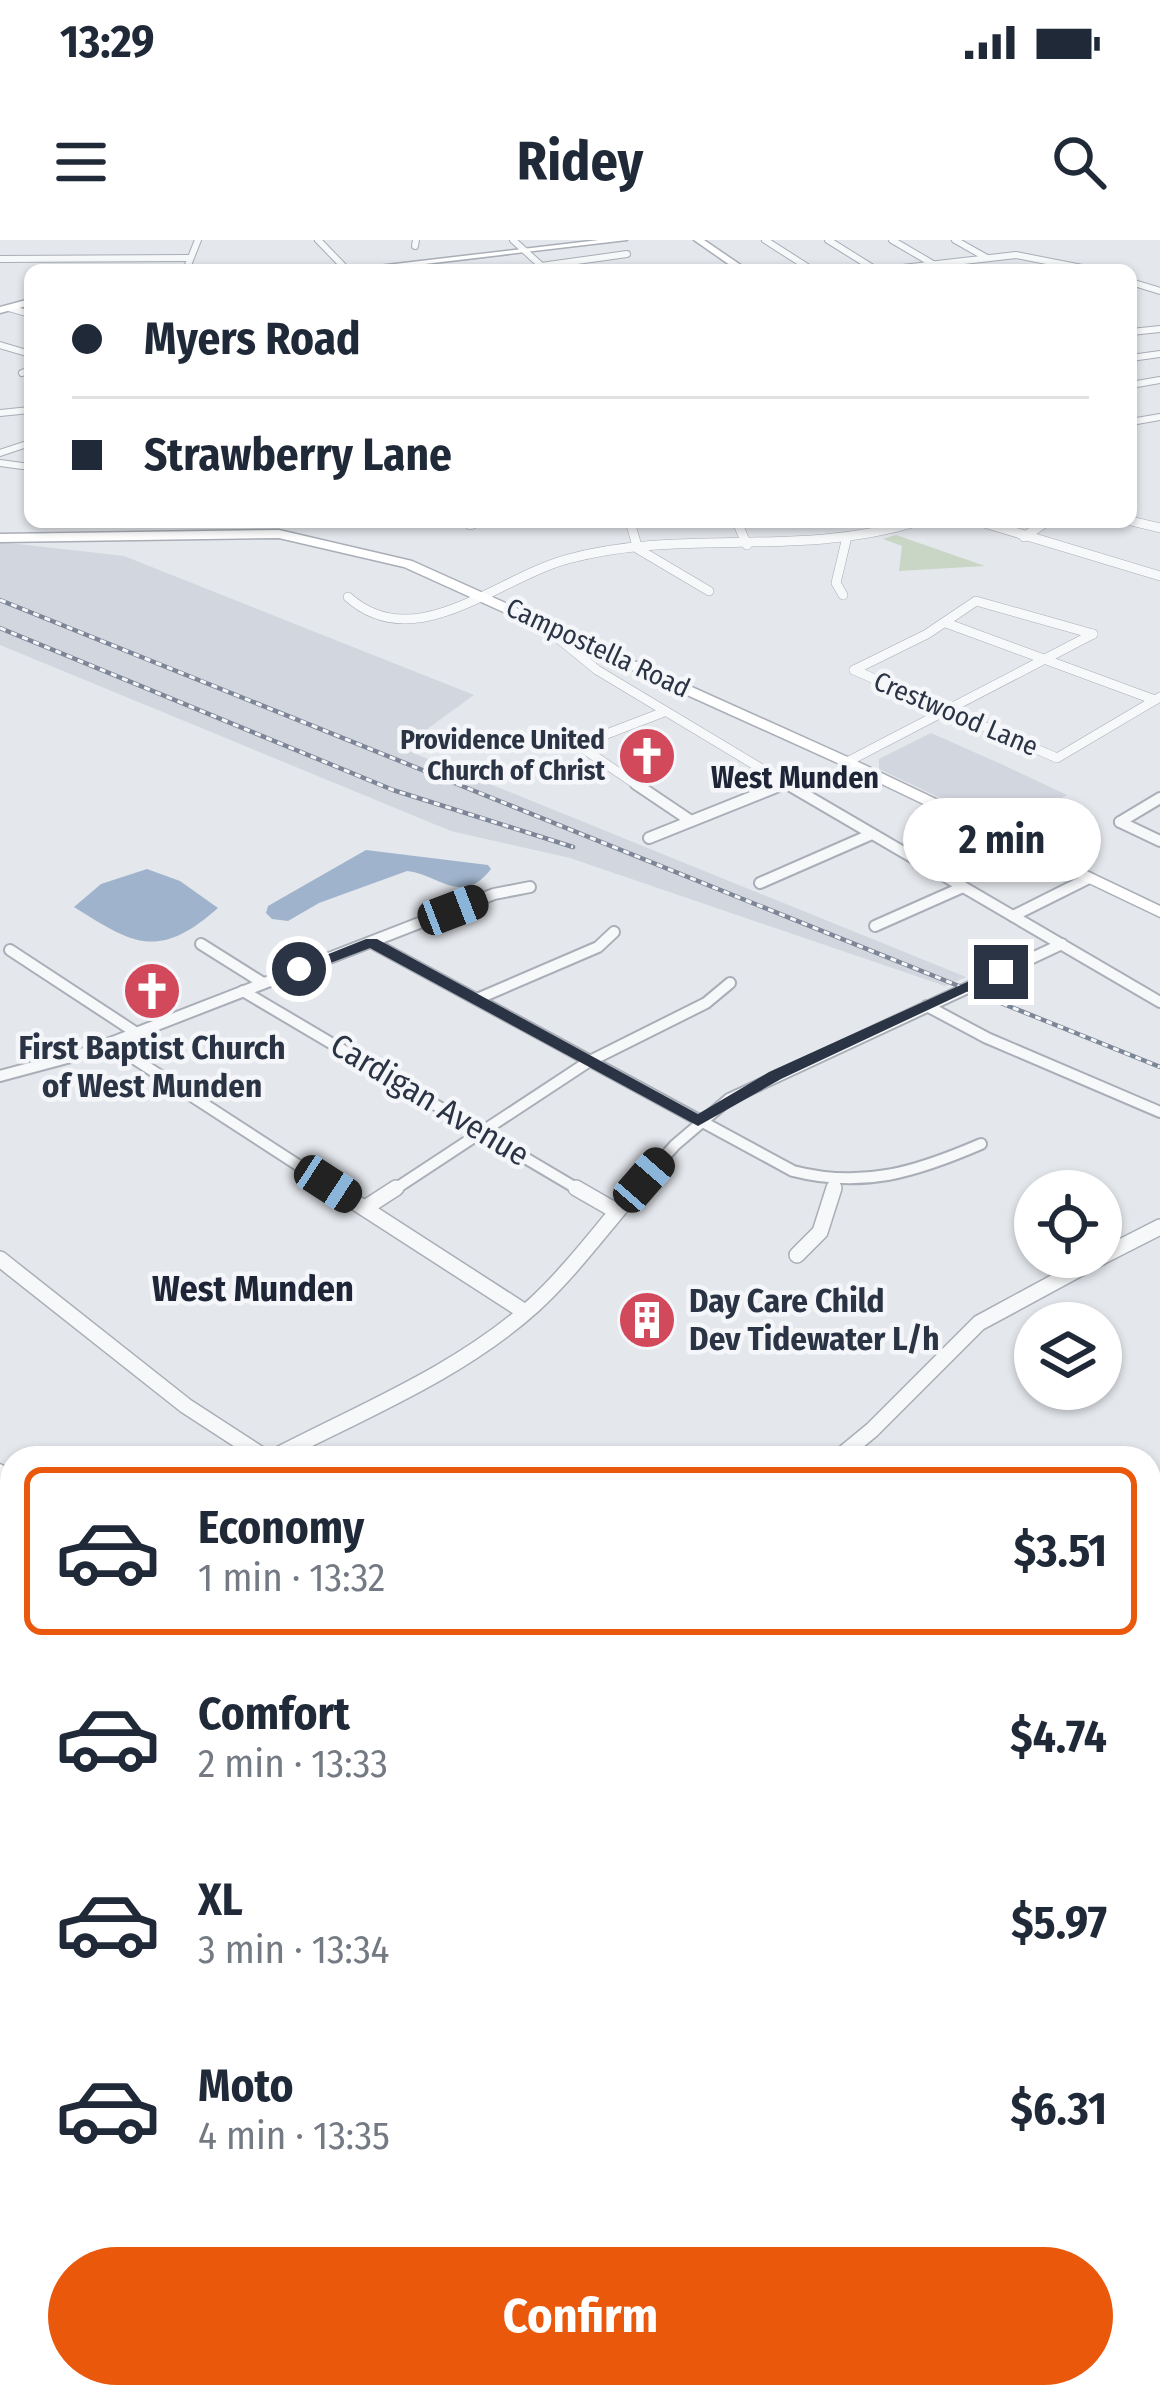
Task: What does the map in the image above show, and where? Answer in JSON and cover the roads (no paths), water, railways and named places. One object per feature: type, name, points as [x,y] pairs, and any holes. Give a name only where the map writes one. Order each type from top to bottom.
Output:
[{"type":"main road","points":[[403,264],[622,240]]},
{"type":"main road","points":[[698,240],[734,264]]},
{"type":"main road","name":"Campostella Road","points":[[0,538],[207,528],[345,546],[423,569],[847,762],[1160,912]]},
{"type":"street","points":[[188,264],[198,240]]},
{"type":"street","points":[[318,240],[342,264]]},
{"type":"street","points":[[512,240],[539,264]]},
{"type":"street","points":[[765,240],[803,264]]},
{"type":"street","points":[[828,240],[870,264]]},
{"type":"street","points":[[892,240],[934,264],[1048,251],[1080,264]]},
{"type":"street","points":[[955,240],[987,258]]},
{"type":"street","points":[[568,264],[627,254]]},
{"type":"street","points":[[90,264],[93,258]]},
{"type":"street","points":[[0,259],[190,258]]},
{"type":"street","points":[[632,528],[638,549],[709,591]]},
{"type":"street","points":[[739,528],[746,545]]},
{"type":"street","points":[[348,597],[380,618],[415,623],[478,593],[580,556],[638,549],[846,541],[894,528]]},
{"type":"street","points":[[998,528],[1160,576]]},
{"type":"street","points":[[1024,537],[1037,528]]},
{"type":"street","points":[[843,595],[836,583],[846,541]]},
{"type":"street","points":[[847,762],[1093,634],[976,602],[946,622]]},
{"type":"street","points":[[538,621],[597,670],[664,712],[1160,1002]]},
{"type":"street","points":[[946,622],[1157,699]]},
{"type":"street","name":"Crestwood Lane","points":[[946,622],[854,670],[1057,758],[1157,699]]},
{"type":"street","points":[[664,712],[578,745],[691,821]]},
{"type":"street","points":[[649,838],[786,783]]},
{"type":"street","points":[[1160,798],[1120,822],[1160,841]]},
{"type":"street","points":[[760,883],[872,834]]},
{"type":"street","points":[[1013,916],[1089,878]]},
{"type":"street","points":[[0,1076],[110,1043],[494,894],[530,887]]},
{"type":"street","points":[[875,926],[963,887]]},
{"type":"street","points":[[477,1000],[598,947],[614,932]]},
{"type":"street","points":[[371,942],[793,1171],[836,1184],[896,1179],[981,1144]]},
{"type":"street","points":[[201,944],[263,983]]},
{"type":"street","points":[[291,1446],[467,1352],[525,1312],[698,1121],[775,1075],[1062,944]]},
{"type":"street","points":[[10,950],[135,1032]]},
{"type":"street","points":[[365,1208],[588,1062],[706,1003],[730,983]]},
{"type":"street","name":"Cardigan Avenue","points":[[243,992],[616,1211]]},
{"type":"street","points":[[927,1006],[987,1038],[1160,1112]]},
{"type":"street","points":[[110,1043],[525,1312]]},
{"type":"street","points":[[797,1255],[820,1232],[836,1184]]},
{"type":"street","points":[[1122,1246],[1160,1227]]},
{"type":"street","points":[[0,1259],[186,1406],[250,1446]]},
{"type":"street","points":[[853,1446],[886,1419],[967,1332],[1058,1278]]},
{"type":"water","points":[[366,850],[491,869],[470,886],[460,887],[407,871],[319,903],[288,921],[266,913],[268,906]]},
{"type":"water","points":[[147,869],[180,881],[218,908],[178,935],[146,941],[113,930],[74,907],[101,884]]},
{"type":"railway","points":[[0,600],[1160,1067]]},
{"type":"railway","points":[[0,628],[393,790],[573,847]]},
{"type":"place","name":"Providence United Church of Christ","points":[[647,756]]},
{"type":"place","name":"First Baptist Church of West Munden","points":[[152,991]]},
{"type":"place","name":"Day Care Child Dev Tidewater L/h","points":[[647,1320]]},
{"type":"district","name":"West Munden","points":[[795,778]]},
{"type":"district","name":"West Munden","points":[[253,1289]]}]
